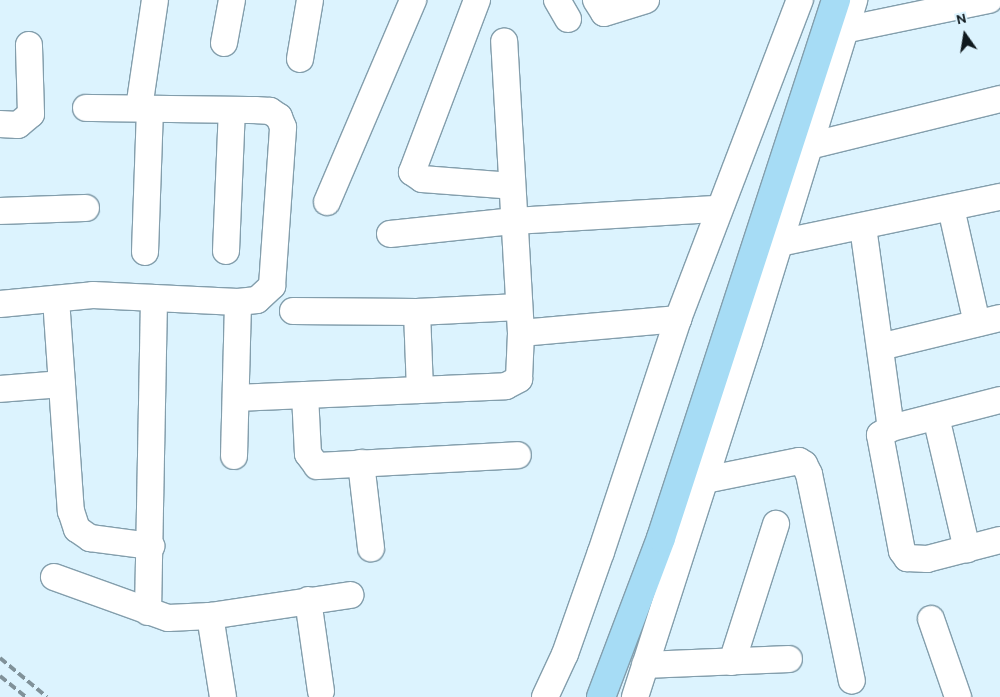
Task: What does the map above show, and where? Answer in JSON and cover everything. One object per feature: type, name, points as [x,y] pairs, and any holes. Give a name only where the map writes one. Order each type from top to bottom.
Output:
[{"type":"main road","points":[[601,697],[660,538],[836,0]]},
{"type":"street","points":[[145,252],[145,109],[155,0]]},
{"type":"street","points":[[224,42],[232,0]]},
{"type":"street","points":[[300,59],[310,0]]},
{"type":"street","points":[[327,202],[413,0]]},
{"type":"street","points":[[477,0],[412,172],[422,179],[512,186]]},
{"type":"street","points":[[596,0],[604,13],[646,0]]},
{"type":"street","points":[[545,697],[564,654],[601,552],[678,319],[799,0]]},
{"type":"street","points":[[635,697],[705,480],[854,0]]},
{"type":"street","points":[[844,30],[989,0]]},
{"type":"street","points":[[236,398],[515,384],[521,369],[521,332],[504,41]]},
{"type":"street","points":[[0,124],[18,125],[31,114],[29,45]]},
{"type":"street","points":[[809,146],[1000,99]]},
{"type":"street","points":[[0,304],[93,295],[238,302],[257,300],[272,286],[283,126],[279,117],[270,112],[232,110],[86,108]]},
{"type":"street","points":[[226,251],[232,110]]},
{"type":"street","points":[[779,243],[1000,197]]},
{"type":"street","points":[[0,211],[86,208]]},
{"type":"street","points":[[390,234],[514,222],[719,208]]},
{"type":"street","points":[[880,347],[988,320],[951,208]]},
{"type":"street","points":[[862,227],[892,428]]},
{"type":"street","points":[[148,612],[151,546],[154,298]]},
{"type":"street","points":[[56,299],[71,511],[77,529],[90,538],[151,546]]},
{"type":"street","points":[[234,456],[238,302]]},
{"type":"street","points":[[293,311],[417,312],[519,306]]},
{"type":"street","points":[[417,312],[420,390]]},
{"type":"street","points":[[521,332],[678,319]]},
{"type":"street","points":[[0,389],[62,384]]},
{"type":"street","points":[[305,395],[312,462],[317,466],[518,455]]},
{"type":"street","points":[[998,407],[936,416],[892,428],[884,431],[881,440],[902,551],[907,558],[915,560],[1000,540]]},
{"type":"street","points":[[936,416],[967,548]]},
{"type":"street","points":[[705,480],[799,461],[804,464],[809,474],[852,681]]},
{"type":"street","points":[[361,464],[371,548]]},
{"type":"street","points":[[732,662],[776,524]]},
{"type":"street","points":[[54,577],[168,618],[210,616],[350,595]]},
{"type":"street","points":[[308,600],[321,691]]},
{"type":"street","points":[[210,616],[222,697]]},
{"type":"street","points":[[931,620],[958,697]]},
{"type":"street","points":[[645,665],[790,659]]},
{"type":"railway","points":[[0,658],[47,697]]},
{"type":"railway","points":[[0,676],[26,697]]}]
